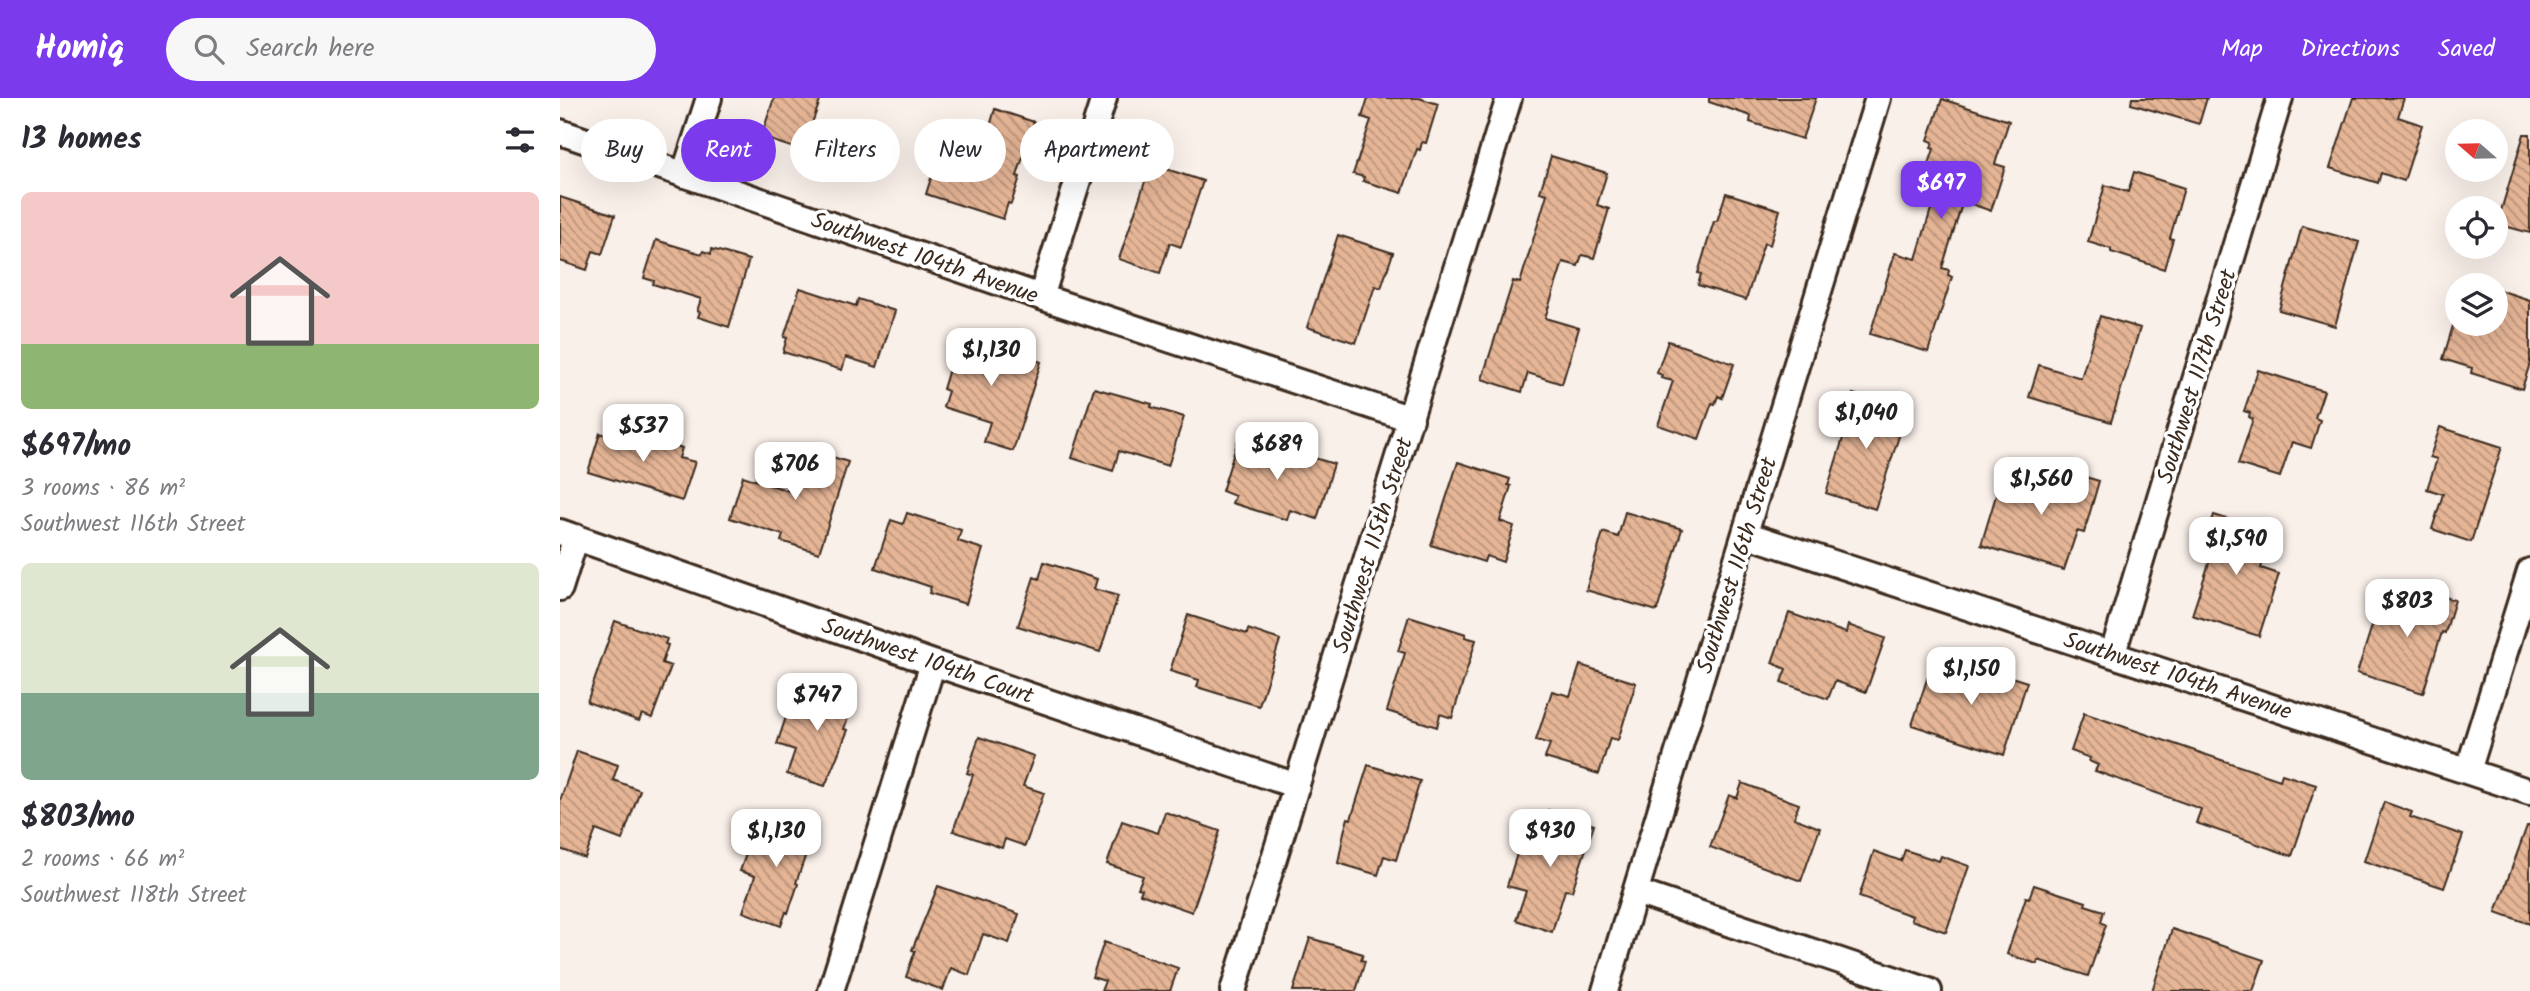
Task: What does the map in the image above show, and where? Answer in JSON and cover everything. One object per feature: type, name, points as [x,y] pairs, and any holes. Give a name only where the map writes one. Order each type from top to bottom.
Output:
[{"type":"street","points":[[702,119],[709,98]]},
{"type":"street","points":[[1041,297],[1104,98]]},
{"type":"street","name":"Southwest 115th Street","points":[[1233,991],[1509,98]]},
{"type":"street","name":"Southwest 116th Street","points":[[1605,991],[1878,98]]},
{"type":"street","name":"Southwest 117th Street","points":[[2113,653],[2280,98]]},
{"type":"street","name":"Southwest 104th Avenue","points":[[560,132],[681,174]]},
{"type":"street","name":"Southwest 104th Avenue","points":[[704,182],[1411,419]]},
{"type":"street","name":"Southwest 104th Avenue","points":[[1745,534],[2530,792]]},
{"type":"street","points":[[560,588],[568,535]]},
{"type":"street","name":"Southwest 104th Court","points":[[568,535],[933,663],[1297,786]]},
{"type":"street","points":[[2468,771],[2530,572]]},
{"type":"street","points":[[831,991],[933,663]]},
{"type":"street","points":[[1636,892],[1929,991]]},
{"type":"building","points":[[774,98],[821,98],[814,119],[790,119],[790,147],[776,142],[776,119],[767,119]]},
{"type":"building","points":[[1368,98],[1419,98],[1438,104],[1426,143],[1422,142],[1420,150],[1417,149],[1402,193],[1363,181],[1364,177],[1353,174],[1371,120],[1362,117]]},
{"type":"building","points":[[1709,98],[1816,98],[1802,139],[1750,122],[1751,116],[1709,102]]},
{"type":"building","points":[[2132,98],[2207,98],[2199,124],[2131,104]]},
{"type":"building","points":[[2353,98],[2404,98],[2398,117],[2422,125],[2404,181],[2381,173],[2378,183],[2330,168]]},
{"type":"building","points":[[1942,99],[2009,121],[1995,164],[2005,167],[1991,211],[1963,201],[1942,268],[1949,270],[1948,275],[1952,277],[1928,352],[1870,334],[1895,253],[1916,259],[1934,199],[1919,194],[1934,149],[1931,148],[1933,142],[1928,140]]},
{"type":"building","points":[[995,109],[1025,119],[1020,119],[1020,166],[1017,176],[1020,177],[1003,219],[926,194],[930,182],[1006,182],[1006,119],[992,119]]},
{"type":"building","points":[[2524,134],[2530,134],[2530,233],[2508,227],[2508,196],[2505,196]]},
{"type":"building","points":[[1551,156],[1607,173],[1597,205],[1609,209],[1594,258],[1582,255],[1578,266],[1563,262],[1545,318],[1579,328],[1562,384],[1528,373],[1522,392],[1482,379],[1513,281],[1520,283],[1547,194],[1540,192]]},
{"type":"building","points":[[1174,172],[1203,181],[1181,247],[1170,243],[1160,273],[1119,259],[1145,182],[1174,182]]},
{"type":"building","points":[[2134,172],[2184,188],[2164,269],[2088,242],[2105,185],[2128,192]]},
{"type":"building","points":[[1726,193],[1780,210],[1770,245],[1764,243],[1746,300],[1698,285],[1701,274],[1698,273]]},
{"type":"building","points":[[560,197],[615,215],[602,254],[593,251],[587,270],[560,261]]},
{"type":"building","points":[[2302,226],[2359,242],[2335,326],[2279,310]]},
{"type":"building","points":[[1338,235],[1393,253],[1381,288],[1375,286],[1356,343],[1307,327]]},
{"type":"building","points":[[656,240],[702,254],[703,251],[711,254],[712,249],[749,260],[729,327],[698,317],[701,299],[653,284],[654,281],[644,278]]},
{"type":"building","points":[[800,288],[856,306],[858,299],[895,311],[877,367],[846,357],[842,370],[783,352],[787,338],[784,337]]},
{"type":"building","points":[[2508,293],[2530,300],[2530,363],[2522,389],[2471,373],[2472,368],[2443,359],[2450,336],[2508,336]]},
{"type":"building","points":[[2100,316],[2140,328],[2111,422],[2029,397],[2039,365],[2081,378]]},
{"type":"building","points":[[959,336],[1041,362],[1013,451],[984,442],[990,422],[943,407],[948,391],[943,389]]},
{"type":"building","points":[[1668,341],[1734,364],[1722,398],[1718,396],[1715,404],[1712,403],[1699,439],[1658,425],[1673,381],[1661,378],[1662,375],[1657,373]]},
{"type":"building","points":[[2258,370],[2324,391],[2315,418],[2320,420],[2311,448],[2292,442],[2280,477],[2238,464],[2253,419],[2249,417],[2250,413],[2244,411]]},
{"type":"building","points":[[1094,388],[1152,404],[1151,407],[1184,417],[1168,466],[1119,451],[1113,471],[1072,458]]},
{"type":"building","points":[[1853,394],[1907,412],[1875,509],[1826,493],[1844,435],[1840,434]]},
{"type":"building","points":[[2440,427],[2502,447],[2471,542],[2432,529],[2443,494],[2427,489],[2437,459],[2430,457]]},
{"type":"building","points":[[630,431],[682,448],[679,458],[695,462],[682,501],[588,472],[600,433],[619,439],[620,436],[628,438]]},
{"type":"building","points":[[1238,440],[1295,459],[1298,453],[1334,464],[1317,519],[1290,510],[1287,520],[1232,503],[1235,496],[1222,491]]},
{"type":"building","points":[[802,451],[816,455],[817,452],[848,462],[819,553],[781,541],[783,535],[730,518],[743,476],[789,491]]},
{"type":"building","points":[[1458,462],[1510,479],[1508,485],[1511,486],[1500,521],[1514,526],[1503,562],[1486,556],[1484,562],[1431,545]]},
{"type":"building","points":[[2045,465],[2099,481],[2084,533],[2077,531],[2064,570],[1981,545],[2001,479],[2037,489]]},
{"type":"building","points":[[1625,512],[1682,529],[1657,611],[1586,590],[1603,532],[1618,537]]},
{"type":"building","points":[[907,513],[961,530],[958,541],[983,549],[966,604],[929,593],[931,587],[875,568],[891,520],[903,524]]},
{"type":"building","points":[[2214,515],[2272,533],[2261,568],[2279,574],[2259,636],[2192,615],[2210,560],[2200,557]]},
{"type":"building","points":[[1044,562],[1097,579],[1094,589],[1118,596],[1100,652],[1018,626],[1034,577],[1039,579]]},
{"type":"building","points":[[2403,585],[2455,600],[2423,693],[2357,673],[2378,607],[2395,612]]},
{"type":"building","points":[[1789,613],[1846,633],[1848,625],[1885,638],[1866,692],[1835,681],[1828,699],[1781,682],[1786,669],[1772,663]]},
{"type":"building","points":[[1188,615],[1247,634],[1248,629],[1280,640],[1259,706],[1197,687],[1199,680],[1170,671]]},
{"type":"building","points":[[1409,616],[1466,634],[1465,637],[1476,640],[1452,718],[1440,714],[1437,727],[1387,711],[1405,653],[1398,651]]},
{"type":"building","points":[[615,621],[667,639],[665,644],[668,645],[662,663],[671,666],[652,718],[642,714],[639,721],[587,702]]},
{"type":"building","points":[[1932,664],[1986,681],[1989,670],[2027,682],[2004,755],[1912,725]]},
{"type":"building","points":[[1580,665],[1636,683],[1618,740],[1610,738],[1599,774],[1545,758],[1550,744],[1536,740],[1552,691],[1570,696]]},
{"type":"building","points":[[819,682],[856,695],[844,729],[848,730],[825,786],[787,774],[795,750],[777,744],[791,702],[810,708]]},
{"type":"building","points":[[2084,713],[2280,780],[2282,774],[2316,785],[2292,856],[2196,823],[2201,809],[2095,771],[2098,765],[2089,761],[2090,758],[2071,751]]},
{"type":"building","points":[[979,737],[1034,756],[1023,786],[1044,793],[1025,846],[1005,839],[1002,848],[953,831],[973,775],[967,773]]},
{"type":"building","points":[[577,751],[618,765],[613,780],[640,790],[622,840],[596,830],[585,858],[560,849],[560,801]]},
{"type":"building","points":[[1368,765],[1420,781],[1396,860],[1384,856],[1378,875],[1338,863],[1348,818],[1351,819]]},
{"type":"building","points":[[1742,783],[1799,804],[1794,818],[1820,828],[1801,881],[1710,847],[1729,795],[1737,798]]},
{"type":"building","points":[[2384,802],[2412,812],[2410,817],[2463,835],[2444,888],[2364,861]]},
{"type":"building","points":[[1548,810],[1594,825],[1572,891],[1565,890],[1552,932],[1516,920],[1526,891],[1507,886],[1520,844],[1536,849]]},
{"type":"building","points":[[1165,812],[1220,831],[1192,912],[1140,894],[1142,889],[1138,888],[1143,876],[1107,864],[1122,821],[1158,833]]},
{"type":"building","points":[[776,815],[815,828],[788,913],[786,912],[781,926],[743,912],[755,876],[740,871],[753,834],[768,839]]},
{"type":"building","points":[[2527,826],[2530,826],[2530,924],[2496,912]]},
{"type":"building","points":[[1905,850],[1939,861],[1941,856],[1969,866],[1946,932],[1911,920],[1912,916],[1859,897],[1874,851],[1901,861]]},
{"type":"building","points":[[2034,885],[2086,902],[2085,905],[2104,911],[2101,922],[2106,925],[2088,976],[2038,960],[2037,964],[2007,954],[2026,897],[2029,898]]},
{"type":"building","points":[[938,886],[1019,914],[1009,943],[983,934],[969,975],[951,968],[943,990],[906,977],[915,951],[912,950]]},
{"type":"building","points":[[2172,929],[2264,960],[2253,991],[2152,991]]},
{"type":"building","points":[[1310,938],[1363,954],[1361,960],[1365,961],[1356,991],[1293,991]]},
{"type":"building","points":[[1104,942],[1178,968],[1170,991],[1101,991],[1105,981],[1092,977]]}]
